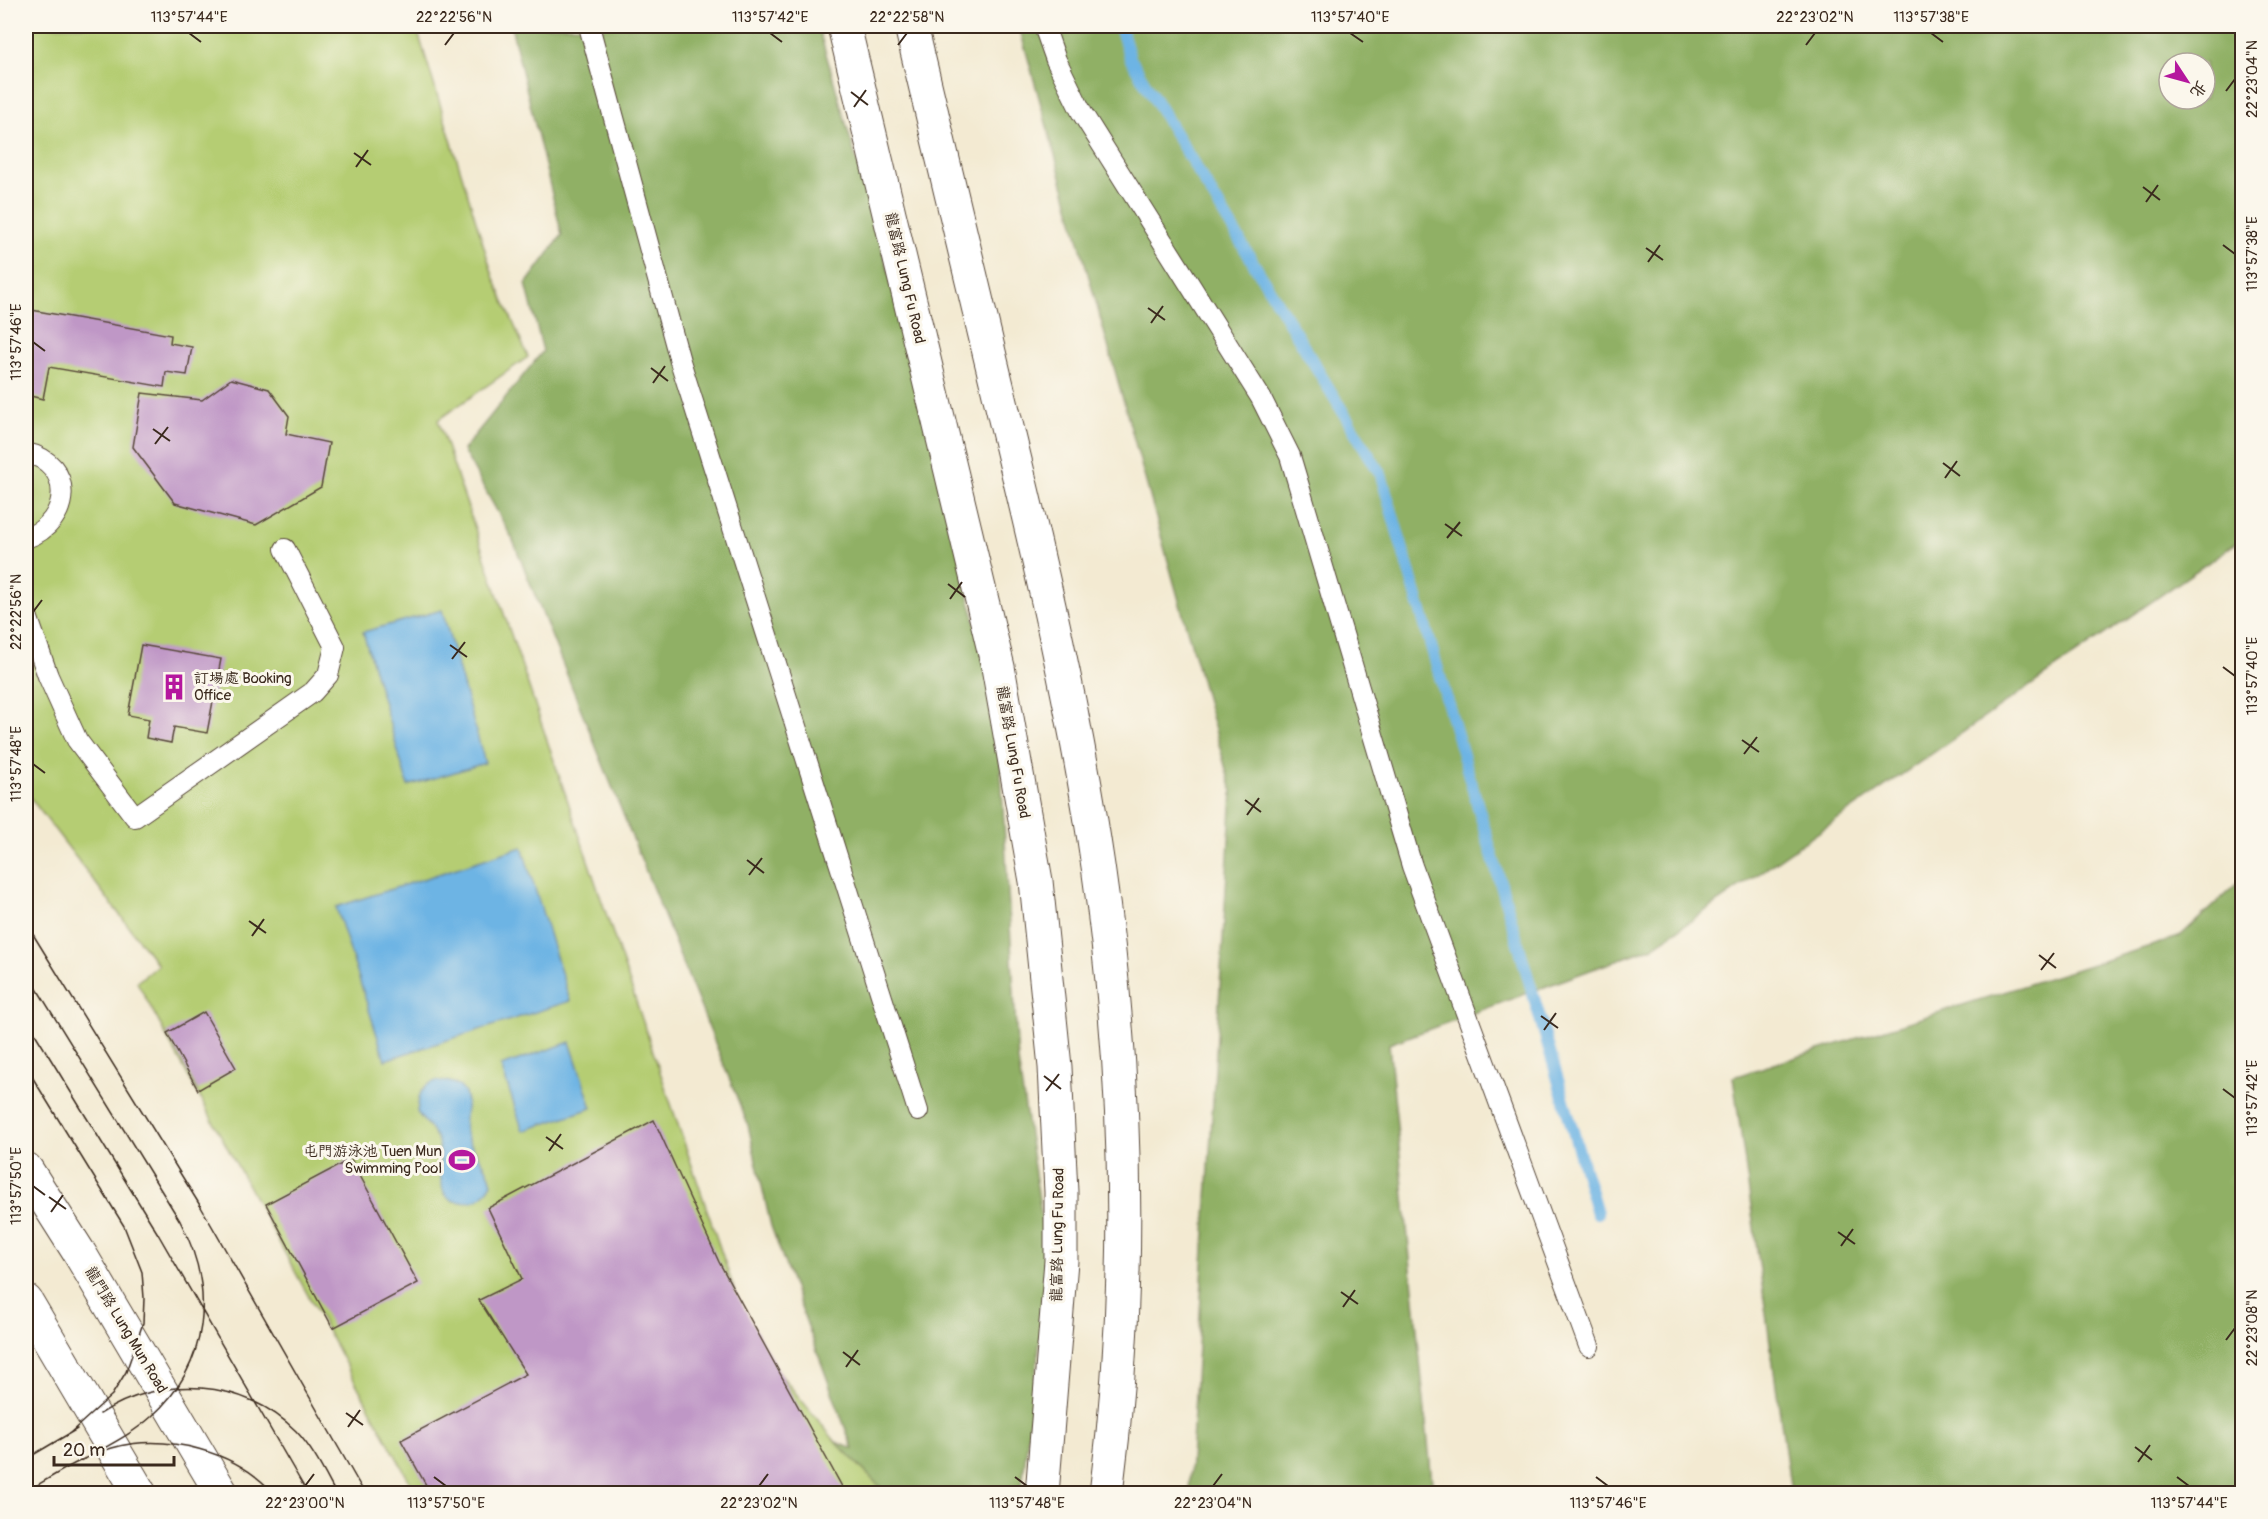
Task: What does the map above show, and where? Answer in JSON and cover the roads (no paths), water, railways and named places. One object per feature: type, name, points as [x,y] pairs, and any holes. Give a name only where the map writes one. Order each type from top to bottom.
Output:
[{"type":"main road","name":"龍富路 Lung Fu Road","points":[[844,26],[998,667],[1036,881],[1055,1067],[1061,1260],[1042,1494]]},
{"type":"main road","points":[[911,26],[1038,556],[1084,780],[1098,870],[1115,1028],[1123,1187],[1123,1262],[1115,1409],[1106,1494]]},
{"type":"main road","name":"龍門路 Lung Mun Road","points":[[26,1169],[80,1254],[222,1494]]},
{"type":"main road","points":[[26,1300],[140,1494]]},
{"type":"lane","points":[[589,26],[680,361],[918,1111]]},
{"type":"lane","points":[[1044,26],[1056,60],[1082,112],[1261,398],[1290,456],[1412,866],[1589,1346]]},
{"type":"lane","points":[[26,453],[42,459],[53,470],[60,483],[62,498],[50,525],[26,538]]},
{"type":"lane","points":[[26,613],[48,676],[77,740],[135,817],[313,692],[328,675],[335,647],[285,549]]},
{"type":"water","points":[[442,610],[485,763],[408,786],[363,632]]},
{"type":"water","points":[[522,847],[570,1001],[385,1060],[336,907]]},
{"type":"water","points":[[570,1042],[592,1108],[523,1131],[501,1066]]},
{"type":"water","points":[[436,1081],[453,1083],[465,1093],[467,1103],[464,1125],[467,1137],[487,1169],[492,1183],[484,1194],[474,1201],[453,1201],[446,1196],[442,1188],[437,1139],[417,1112],[419,1097],[423,1089]]},
{"type":"waterway","points":[[1120,26],[1130,58],[1381,475],[1597,1213]]},
{"type":"tram line","points":[[26,923],[201,1207],[365,1494]]},
{"type":"tram line","points":[[26,971],[180,1221],[192,1247],[199,1273],[202,1299],[201,1325],[196,1350],[185,1374],[171,1396],[151,1417],[119,1440],[85,1459]]},
{"type":"tram line","points":[[26,1019],[158,1234],[308,1494]]},
{"type":"tram line","points":[[26,1067],[124,1226],[142,1272],[143,1323],[126,1372],[112,1395],[70,1433]]},
{"type":"tram line","points":[[100,1414],[124,1401],[149,1392],[175,1388],[201,1388],[227,1392],[252,1401],[275,1414],[296,1431],[313,1453],[336,1494]]},
{"type":"tram line","points":[[26,1459],[77,1429]]},
{"type":"tram line","points":[[26,1492],[89,1456],[112,1448],[155,1443],[199,1449],[221,1457],[259,1479],[274,1494]]},
{"type":"place","name":"訂場處 Booking Office","points":[[174,687]]},
{"type":"place","name":"屯門游泳池 Tuen Mun Swimming Pool","points":[[462,1160]]}]
